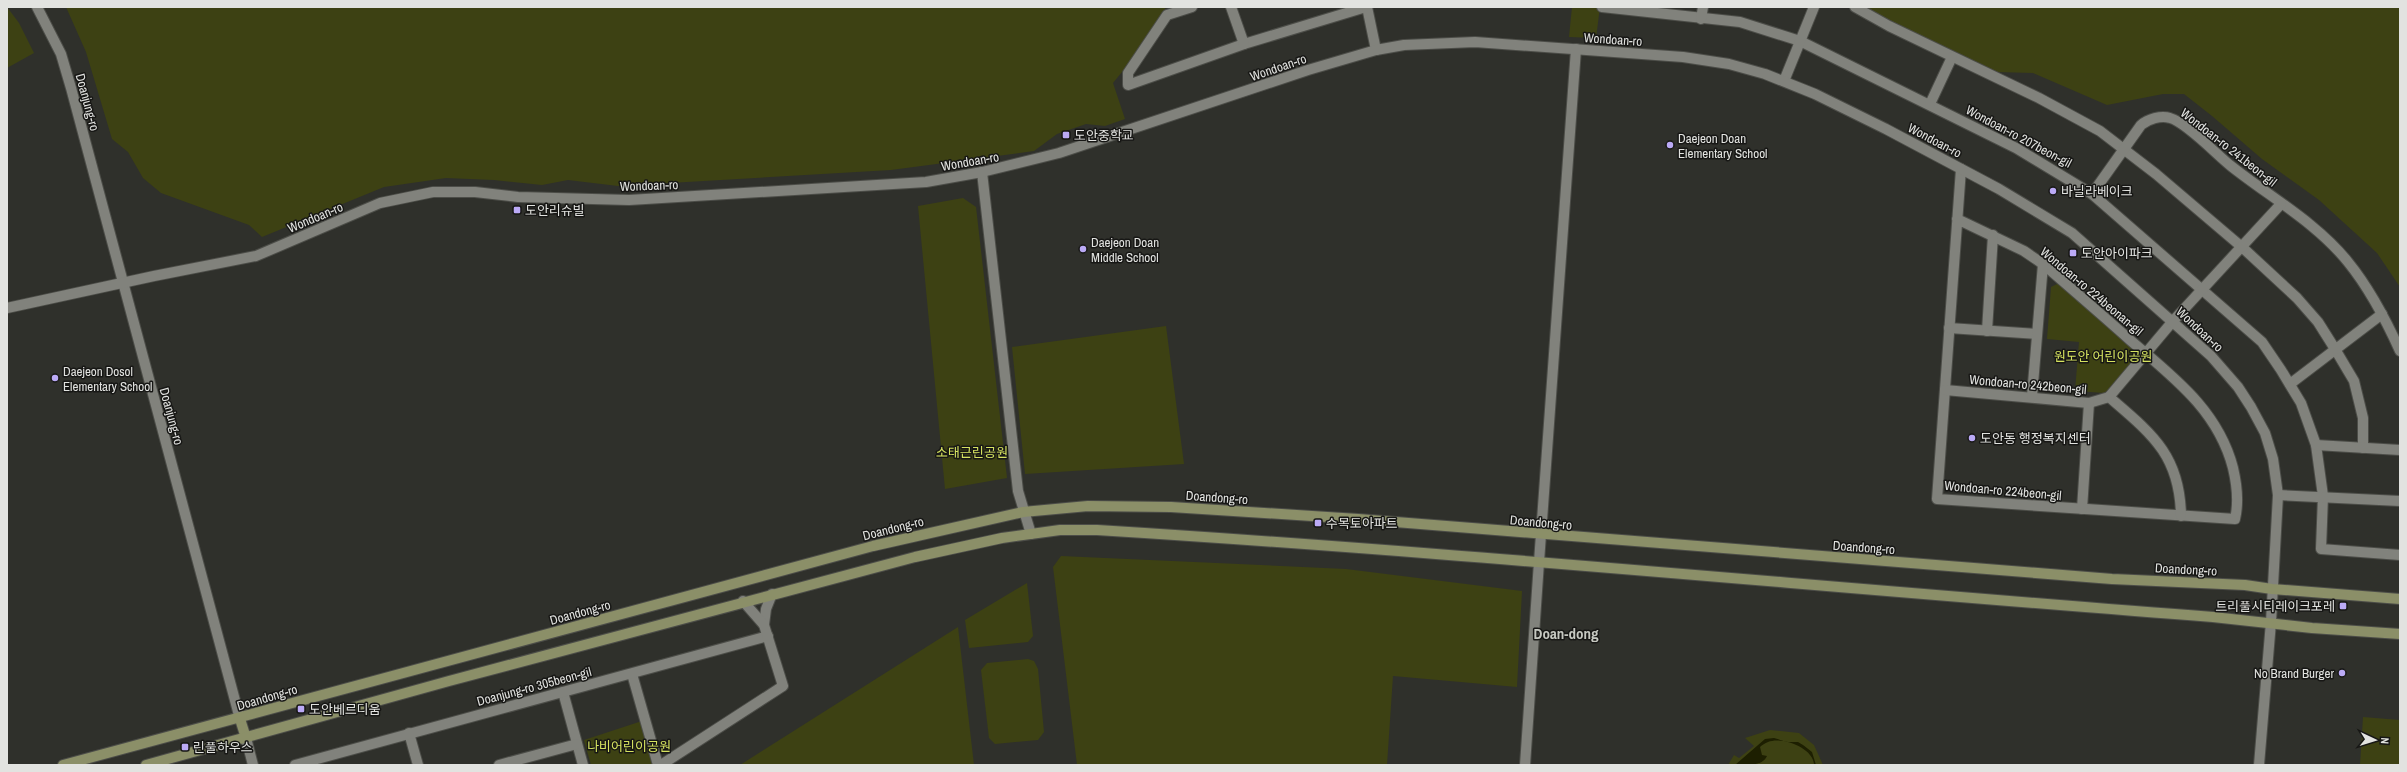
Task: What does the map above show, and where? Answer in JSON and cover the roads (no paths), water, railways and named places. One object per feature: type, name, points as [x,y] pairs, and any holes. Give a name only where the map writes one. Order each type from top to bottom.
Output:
[{"type":"main road","name":"Doandong-ro","points":[[63,765],[240,719],[873,546],[1023,512],[1088,506],[1171,507],[2112,579],[2245,585],[2272,589],[2400,599]]},
{"type":"main road","points":[[146,765],[742,601],[974,543],[1060,530],[1104,531],[1411,551],[2271,622],[2312,628],[2400,634]]},
{"type":"main road","name":"Doanjung-ro","points":[[240,719],[246,738]]},
{"type":"street","name":"Doanjung-ro","points":[[37,7],[60,54],[71,88],[240,719]]},
{"type":"street","points":[[1192,7],[1167,15],[1128,73],[1128,85],[1244,44],[1366,7],[1376,50]]},
{"type":"street","points":[[1232,7],[1244,44]]},
{"type":"street","name":"Wondoan-ro 207beon-gil","points":[[1602,7],[1701,19],[1740,22],[1800,41],[1930,104],[2016,148],[2092,194],[2202,290]]},
{"type":"street","points":[[1701,19],[1703,7]]},
{"type":"street","points":[[1784,82],[1814,7]]},
{"type":"street","points":[[1855,7],[1952,57],[2039,98],[2100,131],[2124,149],[2242,248],[2297,298],[2318,322],[2335,349],[2354,381],[2363,418],[2363,448]]},
{"type":"street","name":"Wondoan-ro","points":[[7,308],[256,256],[380,203],[433,192],[475,192],[518,197],[629,200],[926,182],[982,172],[1059,153],[1308,70],[1376,50],[1404,45],[1458,42],[1683,57],[1728,64],[1784,82],[1886,129],[2035,210],[2072,233],[2211,356],[2238,387],[2251,407],[2264,433],[2273,458],[2278,495],[2271,622]]},
{"type":"street","points":[[1526,765],[1538,562],[1576,49]]},
{"type":"street","points":[[1930,104],[1952,57]]},
{"type":"street","name":"Wondoan-ro 241beon-gil","points":[[2092,194],[2146,121],[2170,118],[2181,124],[2231,166],[2323,236],[2348,262],[2382,314],[2400,351]]},
{"type":"street","name":"Wondoan-ro 224beon-gil","points":[[1961,169],[1937,499],[2235,519]]},
{"type":"street","points":[[982,172],[1018,491],[1023,512],[1031,534]]},
{"type":"street","name":"Wondoan-ro 241beon-gil","points":[[2173,321],[2281,204]]},
{"type":"street","name":"Wondoan-ro 224beonan-gil","points":[[1957,219],[1993,235],[2043,264],[2176,378],[2200,404],[2217,427],[2229,451],[2236,480],[2238,506],[2235,519]]},
{"type":"street","points":[[1987,331],[1993,235]]},
{"type":"street","points":[[2032,396],[2043,264]]},
{"type":"street","points":[[2202,290],[2262,342],[2301,403],[2316,445],[2323,496],[2321,549],[2400,555]]},
{"type":"street","points":[[2290,384],[2382,314]]},
{"type":"street","points":[[2173,321],[2109,397],[2151,433],[2163,449],[2177,482],[2181,516]]},
{"type":"street","points":[[1949,328],[2037,334]]},
{"type":"street","name":"Wondoan-ro 242beon-gil","points":[[1945,390],[2032,396],[2089,403],[2109,397]]},
{"type":"street","points":[[2082,509],[2089,403]]},
{"type":"street","points":[[2316,445],[2400,450]]},
{"type":"street","points":[[2278,495],[2323,496],[2400,501]]},
{"type":"street","points":[[764,625],[766,609],[772,594]]},
{"type":"street","points":[[632,674],[660,765],[783,686],[764,625],[742,601]]},
{"type":"street","points":[[2259,765],[2271,622]]},
{"type":"street","name":"Doanjung-ro 305beon-gil","points":[[295,765],[308,763],[768,636]]},
{"type":"street","points":[[564,692],[583,765]]},
{"type":"street","points":[[409,734],[418,765]]},
{"type":"street","name":"Doanjung-ro","points":[[246,738],[253,765]]},
{"type":"street","points":[[499,765],[577,744]]},
{"type":"place","name":"도안중학교","points":[[1066,135]]},
{"type":"place","name":"Daejeon Doan Elementary School","points":[[1670,145]]},
{"type":"place","name":"바닐라베이크","points":[[2053,191]]},
{"type":"place","name":"도안리슈빌","points":[[517,210]]},
{"type":"place","name":"Daejeon Doan Middle School","points":[[1083,249]]},
{"type":"place","name":"도안아이파크","points":[[2073,253]]},
{"type":"place","name":"Daejeon Dosol Elementary School","points":[[55,378]]},
{"type":"place","name":"도안동 행정복지센터","points":[[1972,438]]},
{"type":"place","name":"수목토아파트","points":[[1318,523]]},
{"type":"place","name":"트리풀시티레이크포레","points":[[2343,606]]},
{"type":"place","name":"No Brand Burger","points":[[2342,673]]},
{"type":"place","name":"도안베르디움","points":[[301,709]]},
{"type":"place","name":"린풀하우스","points":[[185,747]]},
{"type":"district","name":"Doan-dong","points":[[1566,634]]},
{"type":"park label","name":"원도안 어린이공원","points":[[2103,356]]},
{"type":"park label","name":"소태근린공원","points":[[972,452]]},
{"type":"park label","name":"나비어린이공원","points":[[629,746]]}]
